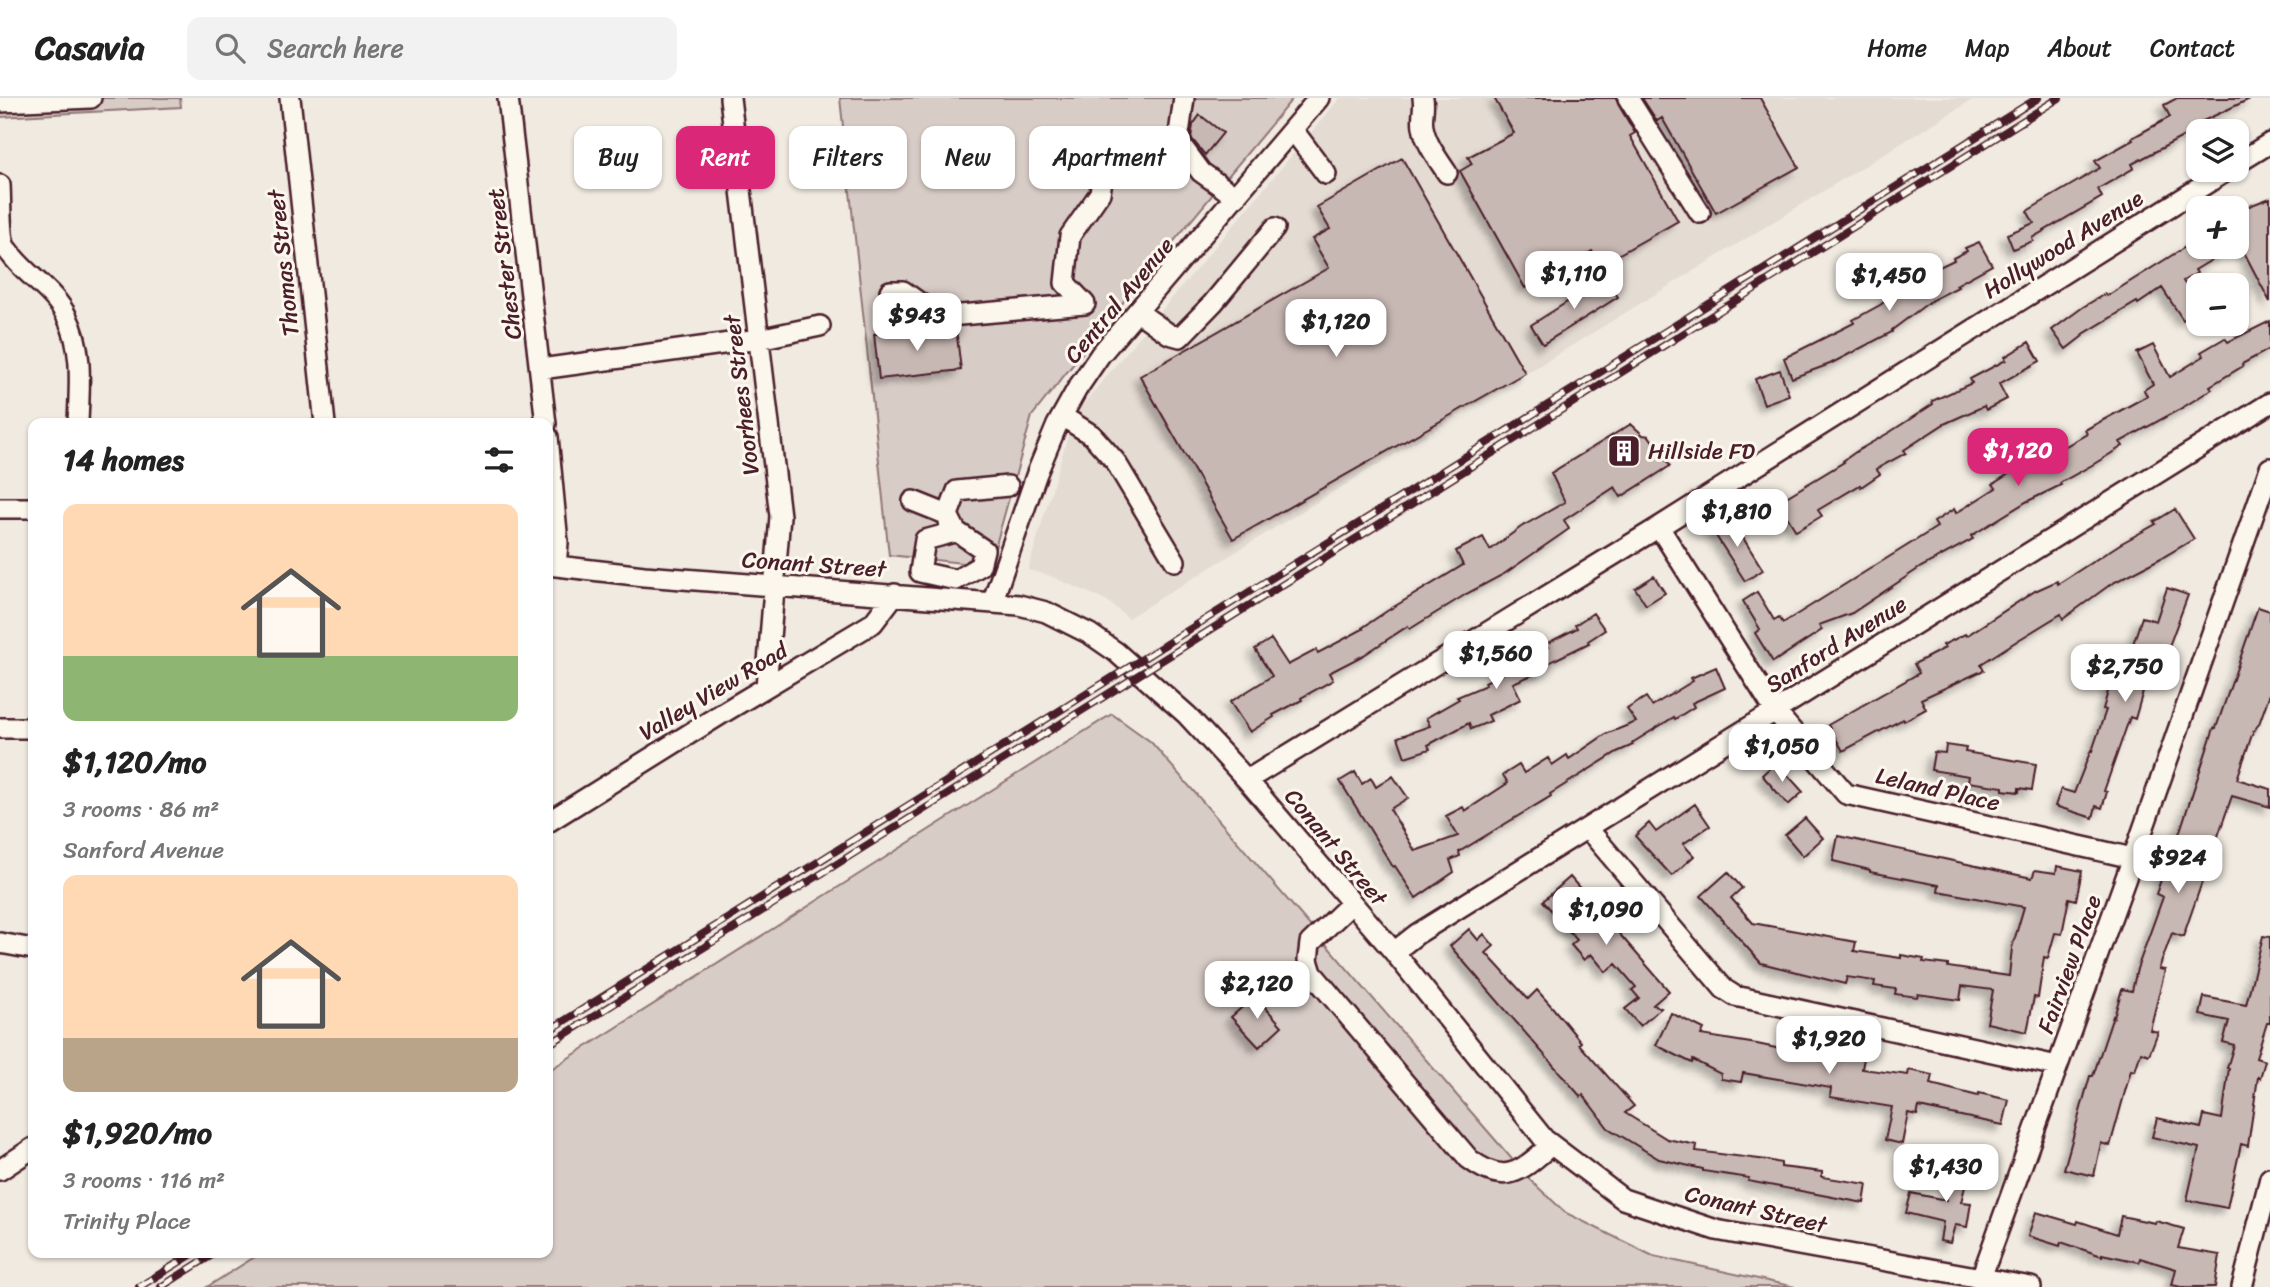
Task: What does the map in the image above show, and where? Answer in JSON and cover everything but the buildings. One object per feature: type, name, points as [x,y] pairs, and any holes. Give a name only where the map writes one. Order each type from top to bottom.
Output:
[{"type":"street","points":[[0,102],[91,98]]},
{"type":"street","name":"Thomas Street","points":[[290,98],[324,418]]},
{"type":"street","name":"Chester Street","points":[[508,98],[545,418]]},
{"type":"street","name":"Voorhees Street","points":[[730,98],[780,516],[766,687]]},
{"type":"street","points":[[1184,98],[1178,141],[1201,172],[1236,197]]},
{"type":"street","name":"Central Avenue","points":[[992,603],[1037,472],[1077,389],[1100,355],[1320,98]]},
{"type":"street","points":[[1423,98],[1425,108],[1422,124],[1426,139],[1447,173]]},
{"type":"street","points":[[1629,98],[1700,213]]},
{"type":"street","points":[[1293,130],[1325,174]]},
{"type":"street","points":[[2249,156],[2270,143]]},
{"type":"street","name":"Hollywood Avenue","points":[[1247,780],[1659,527],[2209,182]]},
{"type":"street","points":[[0,184],[2,245],[27,274],[44,286],[57,301],[67,317],[76,342],[79,369],[78,418]]},
{"type":"street","points":[[924,306],[903,291],[890,291],[892,321],[1086,304],[1065,283],[1070,236],[1101,189]]},
{"type":"street","points":[[1138,312],[1169,334],[1180,337],[1213,303],[1275,228]]},
{"type":"street","points":[[541,369],[759,339],[820,326]]},
{"type":"street","name":"Sanford Avenue","points":[[1394,953],[1417,934],[2269,406]]},
{"type":"street","points":[[1062,416],[1092,435],[1115,461],[1175,561]]},
{"type":"street","name":"Fairview Place","points":[[1975,1280],[2133,858],[2270,468]]},
{"type":"street","points":[[914,501],[948,515],[957,491],[1008,486]]},
{"type":"street","points":[[553,490],[558,542],[553,562]]},
{"type":"street","points":[[0,508],[28,508]]},
{"type":"street","name":"Leland Place","points":[[1659,527],[1776,711],[1846,794],[2133,858]]},
{"type":"street","name":"Conant Street","points":[[553,566],[644,576],[1019,605],[1045,612],[1090,634],[1116,652],[1187,715],[1247,780],[1394,953],[1544,1139],[1623,1199],[1716,1230],[1975,1280],[2030,1287]]},
{"type":"street","name":"Valley View Road","points":[[553,819],[873,623],[895,594]]},
{"type":"street","points":[[0,728],[28,728]]},
{"type":"street","points":[[1588,829],[1724,989],[1735,996],[2057,1066]]},
{"type":"street","points":[[1351,904],[1310,943],[1308,960],[1311,973],[1469,1159],[1483,1170],[1500,1175],[1516,1171],[1528,1165],[1551,1145]]},
{"type":"street","points":[[0,943],[28,948]]},
{"type":"street","points":[[0,1170],[28,1151]]},
{"type":"street","points":[[2242,1287],[2270,1178]]},
{"type":"shaded area","points":[[0,98],[180,98],[181,107],[0,117]]},
{"type":"shaded area","points":[[840,98],[1293,98],[1032,416],[990,566],[889,555],[850,189],[907,189],[907,126],[843,126]]},
{"type":"shaded area","points":[[1340,98],[1975,98],[1128,618],[1106,600],[1048,575],[1028,570],[1074,415]]},
{"type":"shaded area","points":[[1112,714],[1151,742],[1530,1180],[1566,1213],[1653,1256],[1795,1287],[207,1287],[253,1258],[553,1258],[553,1068]]},
{"type":"railway","points":[[553,1028],[2038,98]]},
{"type":"railway","points":[[553,1042],[2059,98]]},
{"type":"railway","points":[[139,1287],[186,1258]]},
{"type":"railway","points":[[161,1287],[207,1258]]},
{"type":"place","name":"Hillside FD","points":[[1624,451]]}]
